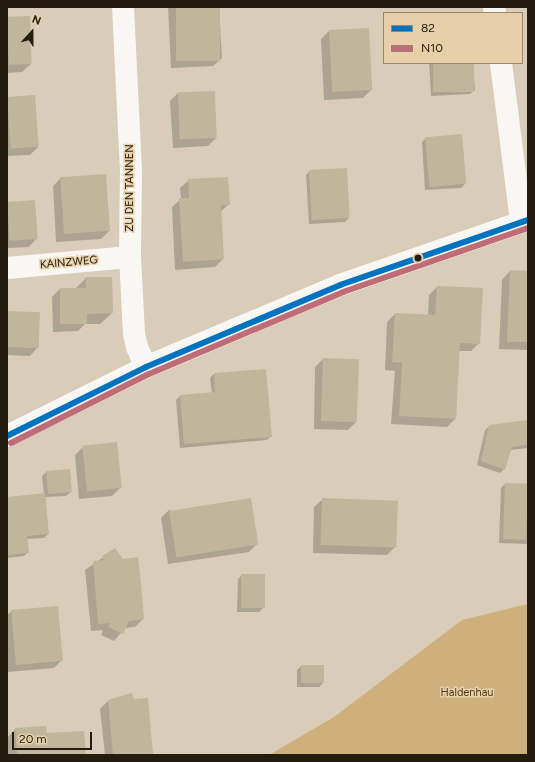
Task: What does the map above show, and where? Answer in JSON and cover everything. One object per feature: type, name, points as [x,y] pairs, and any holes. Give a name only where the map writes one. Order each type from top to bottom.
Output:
[{"type":"street","name":"ZU DEN TANNEN","points":[[123,7],[131,171],[130,257],[134,333],[137,347],[146,366]]},
{"type":"street","points":[[7,436],[146,366],[340,285],[525,220],[501,64]]},
{"type":"street","name":"KAINZWEG","points":[[7,268],[130,257]]},
{"type":"green space","name":"Haldenhau","points":[[528,604],[528,755],[269,755],[334,717],[462,620]]},
{"type":"building","points":[[176,7],[220,7],[220,61],[176,61]]},
{"type":"building","points":[[30,16],[32,64],[9,65],[7,17]]},
{"type":"building","points":[[369,28],[372,90],[332,92],[329,30]]},
{"type":"building","points":[[433,64],[474,64],[474,92],[433,92]]},
{"type":"building","points":[[215,91],[217,138],[180,139],[178,92]]},
{"type":"building","points":[[35,95],[39,147],[11,149],[7,97]]},
{"type":"building","points":[[462,134],[466,184],[429,187],[425,137]]},
{"type":"building","points":[[347,168],[350,218],[312,220],[309,170]]},
{"type":"building","points":[[106,174],[110,231],[64,234],[60,177]]},
{"type":"building","points":[[228,177],[230,205],[221,205],[224,259],[183,262],[179,198],[189,198],[188,179]]},
{"type":"building","points":[[35,200],[38,239],[10,241],[7,202]]},
{"type":"building","points":[[510,270],[528,271],[528,342],[507,342]]},
{"type":"building","points":[[86,277],[112,277],[113,313],[87,314],[87,324],[60,324],[60,288],[86,288]]},
{"type":"building","points":[[437,286],[483,288],[480,344],[460,343],[456,419],[399,416],[402,363],[392,362],[395,313],[435,315]]},
{"type":"building","points":[[7,311],[40,312],[39,348],[7,347]]},
{"type":"building","points":[[323,358],[359,359],[357,422],[321,421]]},
{"type":"building","points":[[266,369],[272,437],[184,444],[180,395],[215,392],[214,373]]},
{"type":"building","points":[[528,420],[528,445],[512,447],[505,470],[481,461],[489,425]]},
{"type":"building","points":[[117,442],[122,488],[87,491],[82,446]]},
{"type":"building","points":[[70,469],[72,492],[48,494],[46,471]]},
{"type":"building","points":[[505,483],[528,484],[526,540],[503,539]]},
{"type":"building","points":[[45,493],[49,534],[27,536],[29,553],[7,555],[7,497]]},
{"type":"building","points":[[251,498],[258,544],[176,557],[169,511]]},
{"type":"building","points":[[322,498],[398,501],[396,548],[320,545]]},
{"type":"building","points":[[115,548],[123,559],[138,557],[140,574],[144,619],[129,621],[123,634],[108,627],[110,623],[98,624],[93,561],[104,560],[102,556]]},
{"type":"building","points":[[241,574],[265,574],[265,608],[241,608]]},
{"type":"building","points":[[58,606],[63,661],[16,665],[11,610]]},
{"type":"building","points":[[301,665],[324,665],[324,683],[301,683]]},
{"type":"building","points":[[132,693],[134,699],[148,698],[153,755],[113,755],[108,700]]},
{"type":"building","points":[[46,726],[47,733],[84,731],[86,755],[17,755],[15,728]]},
{"type":"transit line","name":"82","points":[[7,436],[146,367],[340,285],[528,220]]},
{"type":"transit line","name":"N10","points":[[11,443],[149,374],[343,292],[528,228]]}]
